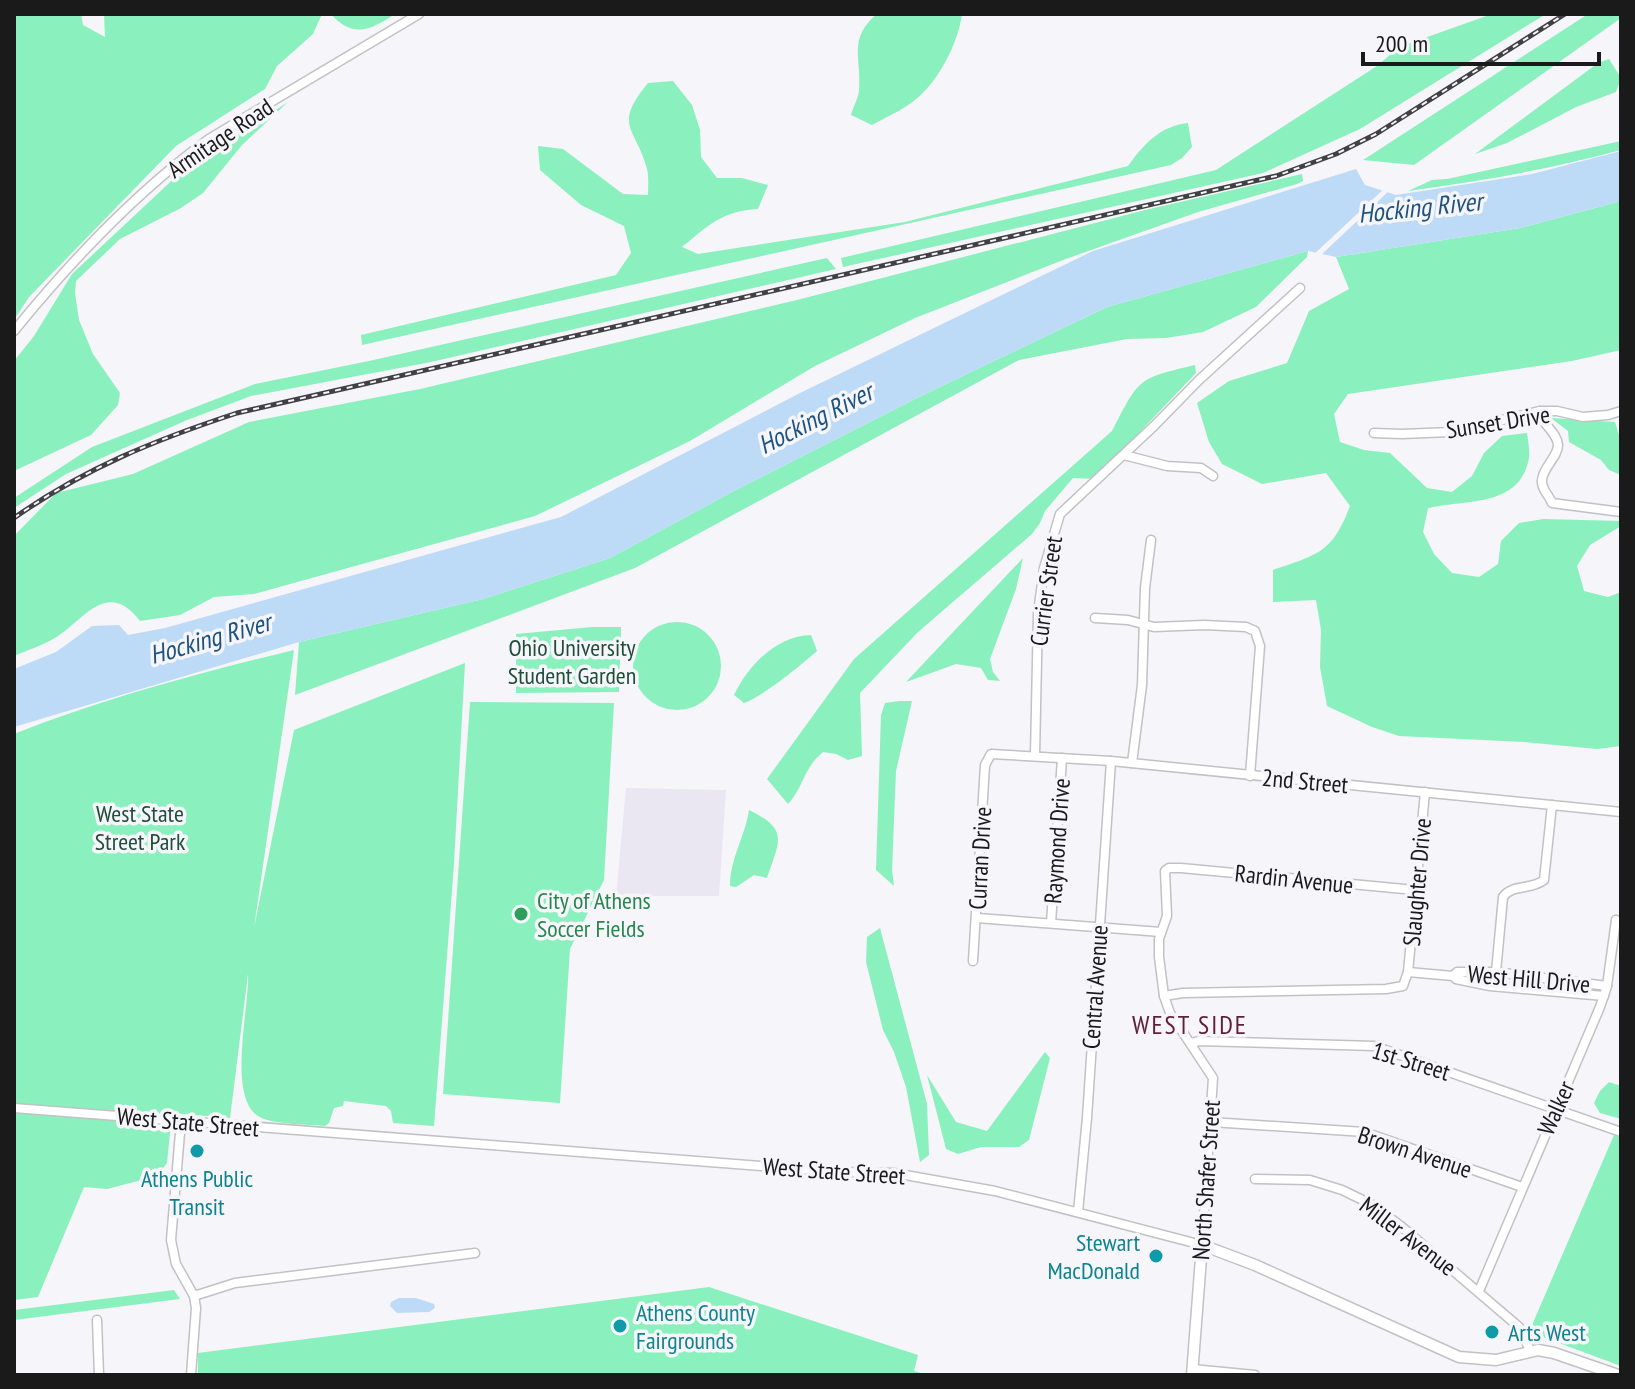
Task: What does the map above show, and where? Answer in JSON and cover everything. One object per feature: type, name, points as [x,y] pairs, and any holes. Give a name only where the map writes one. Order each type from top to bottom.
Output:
[{"type":"street","name":"Armitage Road","points":[[14,331],[92,243],[181,160],[209,139],[419,14]]},
{"type":"street","name":"Currier Street","points":[[1035,755],[1038,613],[1044,568],[1060,514],[1300,288]]},
{"type":"street","points":[[1540,411],[1541,420],[1558,443],[1558,449],[1542,478],[1552,503],[1621,512]]},
{"type":"street","name":"Sunset Drive","points":[[1374,433],[1451,432],[1540,411],[1583,417],[1621,411]]},
{"type":"street","points":[[1124,455],[1167,466],[1201,468],[1213,476]]},
{"type":"street","points":[[1132,763],[1142,685],[1146,573],[1151,540]]},
{"type":"street","points":[[1095,618],[1128,620],[1164,628],[1204,625],[1246,627],[1257,634],[1260,646],[1250,776]]},
{"type":"street","name":"2nd Street","points":[[988,756],[1035,755],[1111,761],[1621,812]]},
{"type":"street","name":"Curran Drive","points":[[973,961],[988,756]]},
{"type":"street","name":"Raymond Drive","points":[[1051,923],[1062,758]]},
{"type":"street","name":"Central Avenue","points":[[1078,1212],[1111,761]]},
{"type":"street","name":"Slaughter Drive","points":[[1408,972],[1425,792]]},
{"type":"street","points":[[1496,972],[1503,897],[1509,890],[1534,886],[1544,880],[1552,805]]},
{"type":"street","name":"Rardin Avenue","points":[[1172,868],[1415,890]]},
{"type":"street","name":"North Shafer Street","points":[[1172,868],[1163,874],[1167,916],[1161,932],[1159,970],[1164,996],[1170,1013],[1213,1078],[1192,1372]]},
{"type":"street","points":[[977,918],[1161,932]]},
{"type":"street","name":"Walker","points":[[1479,1291],[1605,991],[1616,920]]},
{"type":"street","points":[[1164,996],[1183,993],[1395,989],[1403,986],[1408,972]]},
{"type":"street","name":"West Hill Drive","points":[[1408,972],[1453,976],[1474,984],[1605,991]]},
{"type":"street","name":"West Hill Drive","points":[[1453,976],[1457,972],[1496,972],[1605,991]]},
{"type":"street","name":"1st Street","points":[[1191,1043],[1374,1046],[1621,1132]]},
{"type":"street","name":"West State Street","points":[[14,1108],[822,1171],[894,1173],[995,1191],[1230,1254],[1459,1357],[1496,1360],[1530,1350],[1554,1353],[1618,1375]]},
{"type":"street","points":[[181,1121],[171,1240],[176,1264],[194,1296],[196,1308],[191,1375]]},
{"type":"street","name":"Brown Avenue","points":[[1211,1122],[1364,1132],[1522,1187]]},
{"type":"street","name":"Miller Avenue","points":[[1255,1179],[1310,1180],[1361,1199],[1402,1227],[1479,1291],[1519,1327],[1530,1350]]},
{"type":"street","points":[[194,1296],[235,1283],[475,1253]]},
{"type":"street","points":[[97,1320],[99,1375]]},
{"type":"street","points":[[1192,1372],[1255,1375]]},
{"type":"shaded area","points":[[626,788],[726,790],[719,896],[616,896]]},
{"type":"green space","points":[[14,14],[81,14],[83,25],[105,37],[104,14],[322,14],[313,34],[277,66],[265,89],[176,146],[29,297],[14,320]]},
{"type":"green space","points":[[331,14],[395,14],[370,28],[355,29],[339,22]]},
{"type":"green space","points":[[877,14],[962,14],[952,49],[932,83],[910,104],[872,125],[851,115],[859,91],[859,41],[868,23]]},
{"type":"green space","points":[[1492,14],[1546,14],[1360,129],[1263,173],[843,267],[841,258],[1216,170],[1377,66],[1399,47]]},
{"type":"green space","points":[[1588,14],[1621,14],[1621,18],[1414,165],[1363,160]]},
{"type":"green space","points":[[1609,59],[1621,78],[1616,92],[1576,107],[1507,143],[1475,154],[1598,63]]},
{"type":"green space","points":[[673,81],[692,105],[700,130],[701,157],[717,178],[742,178],[768,185],[758,209],[725,216],[682,247],[698,254],[905,222],[1128,166],[1154,137],[1178,125],[1188,123],[1192,147],[1171,165],[362,345],[361,335],[616,275],[631,253],[624,226],[581,205],[540,170],[538,146],[563,149],[623,194],[648,195],[647,169],[629,118],[631,109],[648,83]]},
{"type":"green space","points":[[288,102],[242,145],[203,193],[181,208],[120,239],[76,281],[79,320],[93,354],[120,393],[118,405],[91,435],[14,471],[14,361],[34,336],[72,274],[182,171]]},
{"type":"green space","points":[[1621,141],[1621,150],[1568,163],[1408,191],[1432,180]]},
{"type":"green space","points":[[1302,174],[1303,181],[1297,184],[1198,212],[1063,260],[915,318],[815,366],[690,441],[535,516],[254,594],[214,597],[180,615],[140,621],[117,603],[106,603],[86,613],[55,638],[14,656],[14,536],[56,493],[133,474],[249,422],[420,389],[801,299],[1145,210]]},
{"type":"green space","points":[[1621,201],[1621,350],[1572,361],[1348,394],[1334,414],[1340,442],[1364,450],[1390,453],[1427,488],[1452,492],[1472,476],[1484,453],[1502,436],[1527,433],[1529,458],[1524,474],[1515,486],[1489,498],[1428,508],[1423,532],[1434,554],[1452,573],[1479,577],[1498,564],[1501,541],[1519,523],[1543,519],[1621,521],[1621,526],[1590,545],[1577,566],[1584,591],[1608,597],[1621,592],[1621,746],[1597,749],[1399,736],[1327,706],[1320,667],[1321,630],[1316,600],[1273,602],[1273,570],[1322,550],[1337,534],[1350,506],[1326,473],[1262,484],[1222,464],[1209,442],[1197,403],[1229,381],[1287,363],[1309,311],[1349,289],[1336,257],[1520,228]]},
{"type":"green space","points":[[1308,251],[1307,257],[1256,307],[1203,332],[1166,338],[1127,339],[1019,360],[635,568],[295,695],[299,642],[483,599],[610,558],[919,397],[1107,307]]},
{"type":"green space","points":[[827,258],[836,269],[431,362],[251,396],[187,420],[66,474],[14,508],[14,498],[92,447],[255,384]]},
{"type":"green space","points":[[1195,365],[1196,373],[1095,479],[1073,478],[1045,511],[1032,534],[918,632],[860,693],[862,756],[848,760],[823,752],[811,764],[788,804],[767,779],[854,659],[1112,431],[1128,400],[1142,383],[1161,374]]},
{"type":"green space","points":[[1551,418],[1615,422],[1621,442],[1621,475],[1569,442],[1568,431]]},
{"type":"green space","points":[[1023,558],[1016,589],[990,659],[993,672],[1000,681],[988,680],[981,668],[956,664],[906,682]]},
{"type":"green space","name":"Ohio University Student Garden","points":[[677,622],[702,629],[714,641],[721,666],[714,691],[702,703],[677,710],[652,703],[640,691],[633,666],[640,641],[652,629]]},
{"type":"green space","name":"Ohio University Student Garden","points":[[621,627],[619,692],[516,693],[516,634]]},
{"type":"green space","points":[[811,635],[817,651],[791,672],[744,703],[734,695],[747,673],[765,654],[787,641]]},
{"type":"green space","name":"West State Street Park","points":[[294,650],[254,928],[294,730],[465,663],[454,864],[434,1126],[393,1123],[391,1111],[386,1106],[344,1101],[343,1106],[334,1108],[325,1126],[271,1121],[252,1110],[245,1096],[242,1076],[248,974],[230,1118],[172,1113],[167,1163],[157,1176],[107,1189],[84,1187],[38,1297],[14,1300],[14,734],[152,687]]},
{"type":"green space","points":[[912,701],[896,771],[894,886],[876,870],[881,715],[885,703]]},
{"type":"green space","name":"City of Athens Soccer Fields","points":[[470,702],[614,703],[604,880],[570,949],[560,1103],[443,1094]]},
{"type":"green space","points":[[749,810],[771,824],[778,838],[777,845],[767,878],[754,875],[736,887],[730,886],[732,866]]},
{"type":"green space","points":[[880,928],[927,1104],[929,1155],[920,1162],[906,1087],[883,1030],[866,962],[867,937]]},
{"type":"green space","points":[[1045,1052],[1050,1058],[1029,1140],[1019,1147],[981,1147],[958,1154],[946,1149],[927,1075],[956,1122],[987,1131]]},
{"type":"green space","points":[[1609,1082],[1621,1086],[1621,1119],[1600,1113],[1594,1103]]},
{"type":"green space","points":[[1614,1135],[1621,1138],[1621,1366],[1529,1332]]},
{"type":"green space","name":"Athens County Fairgrounds","points":[[709,1287],[918,1355],[914,1371],[927,1375],[198,1375],[198,1353]]},
{"type":"green space","points":[[174,1290],[180,1299],[14,1320],[14,1310]]},
{"type":"water","name":"Hocking River","points":[[1621,151],[1621,201],[1520,228],[1336,257],[1308,251],[1107,307],[919,397],[610,558],[483,599],[299,642],[14,727],[14,669],[56,652],[92,626],[119,625],[128,635],[165,628],[561,517],[800,393],[1093,251],[1356,169],[1365,185],[1396,195],[1532,174]]},
{"type":"water","points":[[399,1298],[416,1298],[434,1304],[435,1308],[429,1312],[397,1313],[390,1306]]},
{"type":"pier","points":[[1386,187],[1391,189],[1319,257],[1312,256]]},
{"type":"railway","points":[[14,518],[67,484],[121,457],[237,413],[1276,176],[1336,154],[1376,134],[1565,14]]},
{"type":"place","name":"City of Athens Soccer Fields","points":[[521,914]]},
{"type":"place","name":"Athens Public Transit","points":[[197,1151]]},
{"type":"place","name":"Stewart MacDonald","points":[[1156,1256]]},
{"type":"place","name":"Athens County Fairgrounds","points":[[620,1326]]},
{"type":"place","name":"Arts West","points":[[1492,1332]]},
{"type":"district","name":"WEST SIDE","points":[[1190,1024]]}]
